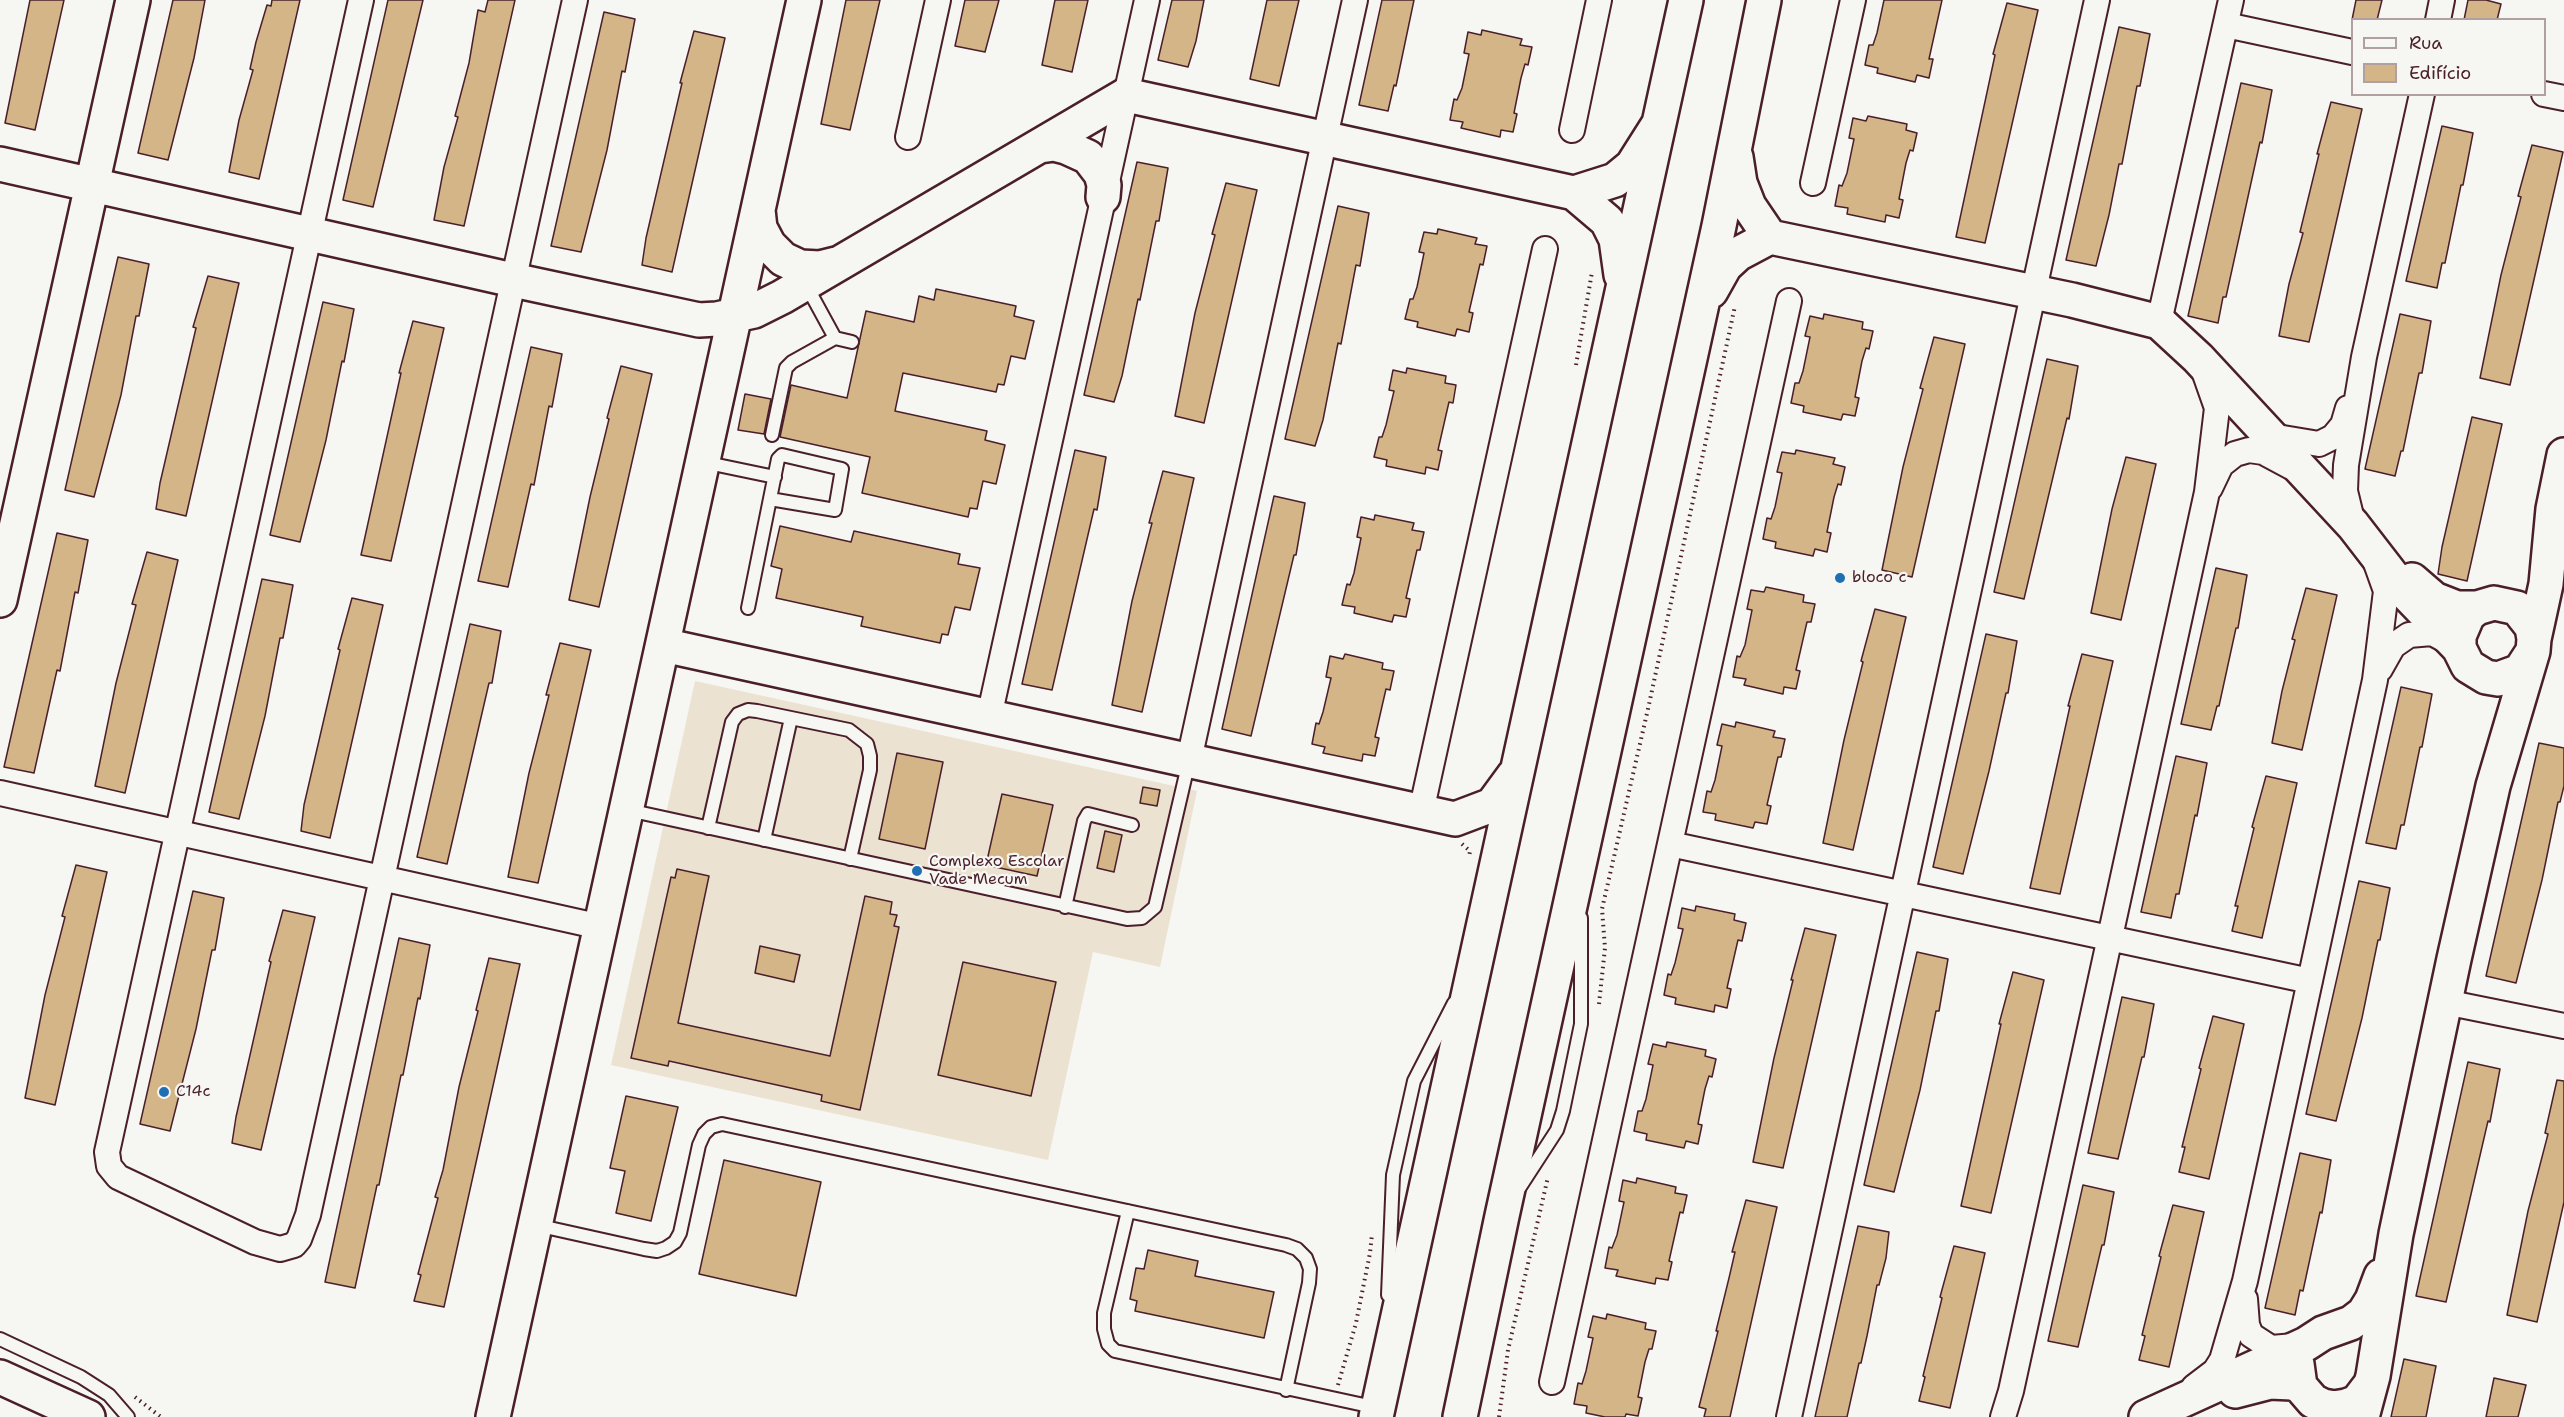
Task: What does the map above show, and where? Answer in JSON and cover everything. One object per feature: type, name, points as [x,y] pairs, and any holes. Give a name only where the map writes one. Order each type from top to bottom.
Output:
[{"type":"street","points":[[0,600],[133,0]]},
{"type":"street","points":[[361,0],[108,1143],[109,1166],[118,1177],[266,1247],[287,1248],[294,1245],[303,1233],[575,0]]},
{"type":"street","points":[[493,1417],[804,0]]},
{"type":"street","points":[[908,137],[938,0]]},
{"type":"street","points":[[989,717],[1147,0]]},
{"type":"street","points":[[1189,760],[1355,0]]},
{"type":"street","points":[[1572,130],[1599,0]]},
{"type":"street","points":[[1377,1413],[1491,882],[1686,0]]},
{"type":"street","points":[[1460,1417],[1701,309],[1764,0]]},
{"type":"street","points":[[1813,183],[1853,0]]},
{"type":"street","points":[[1789,1417],[2097,0]]},
{"type":"street","points":[[2159,322],[2231,0]]},
{"type":"street","points":[[2438,18],[2442,0]]},
{"type":"street","points":[[2226,25],[2351,52]]},
{"type":"street","points":[[0,164],[699,320],[734,317],[754,311],[1126,94],[1574,193],[1607,221],[1616,238],[1623,293]]},
{"type":"street","points":[[2546,94],[2564,98]]},
{"type":"street","points":[[2156,1413],[2215,1371],[2222,1360],[2245,1281],[2375,680],[2386,591],[2380,572],[2358,531],[2344,491],[2344,478],[2364,357],[2422,96]]},
{"type":"street","points":[[1574,193],[1615,180],[1632,166],[1658,125]]},
{"type":"street","points":[[1734,141],[1740,183],[1749,206],[1770,237]]},
{"type":"street","points":[[1040,146],[1054,144],[1088,157],[1101,174],[1104,185],[1103,197]]},
{"type":"street","points":[[758,210],[760,228],[769,245],[783,259],[801,267],[820,268],[839,263]]},
{"type":"street","points":[[1701,309],[1725,266],[1738,254],[1770,237],[2034,292],[2159,322],[2198,358],[2358,531],[2434,599],[2457,608],[2506,604],[2517,608],[2526,616],[2532,627],[2533,645],[2520,670],[2510,676],[2498,679],[2467,660],[2432,633],[2409,635],[2393,646],[2375,680]]},
{"type":"street","points":[[1421,812],[1545,249]]},
{"type":"street","points":[[1552,1382],[1789,301]]},
{"type":"street","points":[[2271,436],[2319,444],[2333,437],[2343,425],[2364,357]]},
{"type":"street","points":[[2003,1417],[2011,1391],[2207,492],[2217,408],[2198,358]]},
{"type":"street","points":[[2207,492],[2221,465],[2235,454],[2249,450],[2263,452],[2306,475]]},
{"type":"street","points":[[2362,1417],[2386,1306],[2396,1234],[2445,1002],[2493,786],[2533,645],[2546,584],[2553,509],[2564,455]]},
{"type":"street","points":[[2467,660],[2462,625],[2468,615],[2486,605],[2517,598],[2524,590],[2532,573],[2539,539],[2553,509]]},
{"type":"street","points":[[2358,531],[2404,591],[2467,660],[2496,697],[2501,711],[2493,786]]},
{"type":"street","points":[[663,645],[1455,819],[1492,804],[1515,774]]},
{"type":"street","points":[[0,793],[601,927]]},
{"type":"street","points":[[1455,819],[1480,845],[1491,865],[1491,882]]},
{"type":"street","points":[[1670,844],[2310,981]]},
{"type":"street","points":[[2445,1002],[2564,1026]]},
{"type":"street","points":[[2156,1413],[2351,1323],[2364,1313],[2372,1300],[2396,1234]]},
{"type":"street","points":[[2156,1413],[2270,1382],[2292,1383],[2318,1403],[2334,1408],[2346,1407],[2357,1401],[2372,1376],[2372,1355],[2356,1336],[2319,1337],[2271,1348],[2251,1335],[2247,1325],[2244,1311],[2245,1281]]},
{"type":"street","points":[[2318,1403],[2297,1364],[2319,1337]]},
{"type":"street","points":[[0,1377],[88,1417]]},
{"type":"street","points":[[2011,1391],[2018,1417]]},
{"type":"lane","points":[[805,283],[835,338]]},
{"type":"lane","points":[[772,435],[786,368],[792,362],[835,338],[852,342]]},
{"type":"lane","points":[[748,608],[778,459],[782,455],[840,467],[843,472],[835,510],[770,499]]},
{"type":"lane","points":[[702,461],[775,477]]},
{"type":"lane","points":[[708,828],[732,722],[738,714],[748,710],[849,730],[867,744],[870,756],[870,770],[850,859]]},
{"type":"lane","points":[[764,840],[791,718]]},
{"type":"lane","points":[[627,810],[1127,920],[1143,918],[1155,907],[1189,760]]},
{"type":"lane","points":[[1065,907],[1084,821],[1088,814],[1132,825]]},
{"type":"lane","points":[[535,1225],[644,1249],[657,1251],[666,1248],[675,1242],[680,1233],[699,1145],[704,1134],[711,1127],[722,1125],[1286,1245],[1306,1258],[1310,1269],[1286,1390]]},
{"type":"lane","points":[[1128,1211],[1104,1313],[1104,1329],[1108,1344],[1115,1351],[1123,1355],[1286,1390],[1377,1413]]},
{"type":"lane","points":[[0,1339],[81,1377],[109,1395],[128,1417]]},
{"type":"path","points":[[1598,1011],[1604,979],[1602,909],[1651,698],[1737,296]]},
{"type":"path","points":[[1499,1417],[1508,1350],[1544,1192],[1551,1171]]},
{"type":"shaded area","name":"Complexo Escolar Vade Mecum","points":[[695,681],[1197,791],[1160,967],[1093,952],[1048,1160],[611,1065]]},
{"type":"building","points":[[30,0],[64,0],[35,130],[5,123]]},
{"type":"building","points":[[173,0],[205,0],[194,58],[168,160],[138,153]]},
{"type":"building","points":[[272,0],[300,0],[259,179],[229,172],[239,120],[253,70],[250,69],[256,42],[267,5],[271,6]]},
{"type":"building","points":[[388,0],[423,0],[373,207],[343,200]]},
{"type":"building","points":[[488,0],[515,0],[464,226],[434,220],[444,167],[458,117],[455,116],[469,63],[478,10],[485,12]]},
{"type":"building","points":[[846,0],[880,0],[850,130],[821,124]]},
{"type":"building","points":[[965,0],[999,0],[985,52],[955,46]]},
{"type":"building","points":[[1055,0],[1088,0],[1072,72],[1042,65]]},
{"type":"building","points":[[1172,0],[1204,0],[1188,67],[1158,60]]},
{"type":"building","points":[[1267,0],[1299,0],[1279,86],[1250,79]]},
{"type":"building","points":[[1382,0],[1414,0],[1396,86],[1394,85],[1388,111],[1359,105]]},
{"type":"building","points":[[1884,0],[1942,0],[1929,59],[1933,59],[1929,78],[1917,75],[1915,82],[1877,73],[1878,68],[1865,65],[1869,45],[1873,45],[1877,33]]},
{"type":"building","points":[[2356,0],[2382,0],[2378,18],[2352,18]]},
{"type":"building","points":[[2468,0],[2486,0],[2501,4],[2498,18],[2464,18]]},
{"type":"building","points":[[2007,3],[2038,10],[1985,243],[1956,237],[1995,55],[1993,54]]},
{"type":"building","points":[[604,12],[635,19],[625,72],[622,71],[607,150],[581,252],[551,246]]},
{"type":"building","points":[[2119,27],[2150,34],[2122,164],[2119,164],[2096,266],[2066,260]]},
{"type":"building","points":[[1482,30],[1522,39],[1520,45],[1532,47],[1528,65],[1525,64],[1521,78],[1513,132],[1501,130],[1500,137],[1461,128],[1463,122],[1450,120],[1454,99],[1457,100],[1462,88],[1469,54],[1464,53],[1468,32],[1481,35]]},
{"type":"building","points":[[694,31],[725,38],[672,272],[642,265],[646,238],[682,83],[680,83]]},
{"type":"building","points":[[2241,83],[2272,90],[2262,143],[2260,142],[2226,297],[2223,297],[2218,323],[2188,316]]},
{"type":"building","points":[[2331,102],[2362,109],[2309,342],[2279,336],[2289,284],[2303,233],[2300,232],[2319,154],[2317,154]]},
{"type":"building","points":[[1868,116],[1907,124],[1906,130],[1917,133],[1913,151],[1910,150],[1906,163],[1899,199],[1903,200],[1899,218],[1886,215],[1885,222],[1847,214],[1848,208],[1835,206],[1839,185],[1842,186],[1847,173],[1854,139],[1849,138],[1853,118],[1866,121]]},
{"type":"building","points":[[2442,126],[2473,133],[2445,263],[2442,263],[2437,288],[2406,281]]},
{"type":"building","points":[[2532,145],[2563,152],[2510,385],[2480,378],[2501,275],[2521,197],[2518,196]]},
{"type":"building","points":[[1137,162],[1168,168],[1159,221],[1156,221],[1140,300],[1138,299],[1122,376],[1114,402],[1084,395]]},
{"type":"building","points":[[1226,183],[1257,190],[1204,423],[1175,416],[1195,313],[1215,235],[1212,234]]},
{"type":"building","points":[[1338,206],[1369,213],[1360,266],[1356,265],[1341,344],[1338,343],[1323,420],[1315,446],[1285,439]]},
{"type":"building","points":[[1438,229],[1477,238],[1475,244],[1487,246],[1483,265],[1480,264],[1469,312],[1473,313],[1469,332],[1457,329],[1455,336],[1417,327],[1418,322],[1405,319],[1410,299],[1413,299],[1417,287],[1424,253],[1419,252],[1424,232],[1437,234]]},
{"type":"building","points":[[118,257],[149,264],[139,316],[136,316],[121,395],[94,497],[65,490]]},
{"type":"building","points":[[208,276],[239,283],[186,516],[156,509],[196,328],[193,327]]},
{"type":"building","points":[[936,289],[1016,306],[1014,316],[1034,321],[1025,359],[1011,356],[1004,385],[998,384],[996,392],[903,373],[895,411],[987,431],[985,440],[1005,445],[996,484],[983,481],[977,509],[970,508],[968,517],[862,493],[870,457],[780,437],[791,385],[847,398],[866,311],[914,322],[919,296],[934,300]]},
{"type":"building","points":[[323,302],[354,309],[326,440],[300,542],[270,535]]},
{"type":"building","points":[[1824,314],[1863,322],[1862,329],[1873,331],[1869,349],[1866,348],[1862,361],[1855,397],[1859,398],[1855,416],[1843,414],[1841,420],[1803,412],[1804,406],[1791,403],[1795,383],[1799,383],[1803,371],[1810,337],[1805,336],[1810,316],[1823,319]]},
{"type":"building","points":[[2400,314],[2431,321],[2422,373],[2419,373],[2403,451],[2401,451],[2395,476],[2365,469]]},
{"type":"building","points":[[413,321],[444,328],[391,561],[361,555],[401,373],[399,373]]},
{"type":"building","points":[[1934,337],[1965,344],[1912,577],[1882,570],[1903,467],[1923,389],[1920,388]]},
{"type":"building","points":[[531,347],[562,354],[552,407],[549,406],[534,485],[531,484],[508,587],[478,581]]},
{"type":"building","points":[[2047,359],[2078,366],[2069,419],[2067,418],[2024,599],[1994,592]]},
{"type":"building","points":[[621,366],[652,374],[599,607],[569,600],[609,419],[607,418]]},
{"type":"building","points":[[1407,368],[1446,376],[1445,383],[1456,385],[1453,403],[1449,402],[1438,450],[1442,451],[1438,470],[1426,467],[1425,474],[1386,466],[1387,460],[1374,457],[1379,437],[1382,437],[1386,425],[1394,391],[1389,390],[1393,370],[1406,373]]},
{"type":"building","points":[[745,394],[771,399],[764,434],[738,430]]},
{"type":"building","points":[[2472,417],[2502,424],[2467,581],[2438,574],[2442,547]]},
{"type":"building","points":[[1075,450],[1106,457],[1097,510],[1094,509],[1052,690],[1022,684]]},
{"type":"building","points":[[1796,450],[1835,458],[1833,464],[1845,467],[1841,485],[1838,484],[1834,497],[1827,532],[1831,533],[1827,552],[1815,549],[1813,556],[1775,548],[1776,542],[1763,539],[1767,518],[1771,519],[1775,507],[1782,473],[1777,472],[1782,452],[1795,454]]},
{"type":"building","points":[[2126,457],[2156,464],[2121,620],[2091,613],[2112,509]]},
{"type":"building","points":[[1163,471],[1194,478],[1142,712],[1112,705],[1132,601],[1152,523],[1149,523]]},
{"type":"building","points":[[1274,496],[1305,503],[1296,555],[1294,555],[1251,736],[1222,729]]},
{"type":"building","points":[[1375,515],[1414,523],[1412,530],[1424,532],[1420,550],[1417,550],[1406,598],[1410,599],[1406,617],[1394,615],[1392,622],[1354,613],[1355,607],[1342,605],[1347,584],[1350,585],[1354,573],[1361,538],[1357,537],[1361,517],[1374,520]]},
{"type":"building","points":[[780,526],[851,542],[854,531],[960,554],[958,564],[980,568],[970,610],[955,607],[948,635],[942,634],[940,643],[861,626],[863,617],[776,598],[782,569],[771,566]]},
{"type":"building","points":[[57,533],[88,540],[78,593],[75,592],[60,671],[57,670],[34,773],[4,767]]},
{"type":"building","points":[[147,552],[178,560],[125,793],[95,786],[116,683],[136,605],[132,604]]},
{"type":"building","points":[[2216,568],[2247,575],[2238,628],[2236,628],[2219,706],[2217,706],[2211,730],[2181,724]]},
{"type":"building","points":[[262,579],[293,585],[265,716],[239,819],[209,812]]},
{"type":"building","points":[[1766,587],[1804,595],[1803,602],[1815,604],[1811,622],[1807,622],[1796,670],[1800,671],[1796,689],[1784,687],[1783,694],[1744,685],[1746,679],[1733,677],[1737,656],[1740,657],[1745,645],[1752,610],[1747,609],[1751,590],[1764,592]]},
{"type":"building","points":[[2306,588],[2337,595],[2302,750],[2272,743],[2295,640],[2292,639]]},
{"type":"building","points":[[352,598],[383,605],[330,838],[301,831],[304,805],[340,650],[338,649]]},
{"type":"building","points":[[1875,609],[1906,617],[1853,850],[1823,843],[1863,662],[1861,661]]},
{"type":"building","points":[[470,624],[501,631],[492,683],[489,683],[447,864],[417,857]]},
{"type":"building","points":[[1986,634],[2017,641],[2008,693],[2006,693],[1963,874],[1933,867]]},
{"type":"building","points":[[560,643],[591,650],[538,883],[508,877],[529,773],[549,695],[546,695]]},
{"type":"building","points":[[1345,654],[1383,663],[1382,669],[1394,671],[1390,690],[1386,689],[1375,737],[1379,738],[1375,756],[1363,754],[1362,761],[1323,753],[1325,747],[1312,744],[1316,723],[1319,724],[1331,678],[1326,677],[1330,656],[1343,659]]},
{"type":"building","points":[[2082,654],[2113,661],[2060,894],[2030,888],[2070,706],[2068,706]]},
{"type":"building","points":[[2401,687],[2432,694],[2404,825],[2401,825],[2396,849],[2366,843]]},
{"type":"building","points":[[1736,722],[1775,731],[1773,737],[1785,739],[1781,757],[1778,757],[1767,805],[1771,806],[1767,824],[1755,822],[1753,828],[1715,820],[1716,814],[1703,812],[1707,791],[1711,792],[1715,780],[1722,746],[1717,745],[1722,724],[1735,727]]},
{"type":"building","points":[[2539,743],[2564,748],[2564,786],[2560,802],[2558,802],[2542,880],[2516,983],[2486,976]]},
{"type":"building","points":[[897,753],[943,762],[925,849],[879,839]]},
{"type":"building","points":[[2176,756],[2207,763],[2179,894],[2176,894],[2171,918],[2141,912]]},
{"type":"building","points":[[2266,776],[2297,783],[2262,938],[2232,931],[2238,906],[2235,906],[2254,828],[2252,827]]},
{"type":"building","points":[[1143,787],[1160,790],[1157,806],[1140,803]]},
{"type":"building","points":[[1002,794],[1053,805],[1037,876],[986,865]]},
{"type":"building","points":[[1105,831],[1122,835],[1114,872],[1097,868]]},
{"type":"building","points":[[76,865],[107,872],[55,1105],[25,1098],[45,995],[65,917],[62,916]]},
{"type":"building","points":[[677,869],[709,876],[678,1023],[830,1056],[865,896],[892,902],[890,914],[897,915],[894,926],[899,927],[860,1110],[821,1101],[822,1095],[669,1061],[668,1066],[631,1058],[671,877],[675,878]]},
{"type":"building","points":[[2359,881],[2390,888],[2362,1018],[2336,1121],[2306,1114]]},
{"type":"building","points":[[193,891],[224,898],[215,950],[212,950],[196,1029],[170,1131],[140,1124]]},
{"type":"building","points":[[1696,906],[1735,914],[1734,920],[1746,923],[1742,941],[1738,940],[1727,988],[1731,989],[1727,1008],[1715,1005],[1714,1012],[1675,1004],[1676,998],[1664,995],[1668,974],[1671,975],[1683,929],[1678,928],[1682,908],[1695,911]]},
{"type":"building","points":[[283,910],[315,917],[261,1150],[232,1143],[271,962],[269,961]]},
{"type":"building","points":[[1805,928],[1836,935],[1783,1168],[1753,1162],[1774,1058],[1793,980],[1791,980]]},
{"type":"building","points":[[399,938],[430,945],[355,1288],[325,1282]]},
{"type":"building","points":[[760,946],[800,955],[794,982],[755,973]]},
{"type":"building","points":[[1917,952],[1948,959],[1939,1011],[1936,1011],[1920,1090],[1894,1192],[1864,1185]]},
{"type":"building","points":[[489,958],[520,964],[444,1307],[414,1301],[421,1275],[418,1274],[438,1198],[435,1197],[443,1170],[459,1087]]},
{"type":"building","points":[[963,962],[1056,982],[1031,1096],[938,1075]]},
{"type":"building","points":[[2013,972],[2044,980],[1991,1213],[1961,1206],[2001,1024],[1999,1024]]},
{"type":"building","points":[[2122,997],[2154,1004],[2144,1057],[2142,1057],[2118,1159],[2088,1153]]},
{"type":"building","points":[[2213,1016],[2244,1024],[2209,1179],[2179,1172],[2185,1147],[2182,1147],[2201,1069],[2199,1068]]},
{"type":"building","points":[[1667,1042],[1706,1050],[1705,1056],[1716,1059],[1712,1077],[1709,1076],[1705,1089],[1698,1124],[1702,1125],[1698,1144],[1686,1141],[1684,1148],[1646,1140],[1647,1134],[1634,1131],[1638,1111],[1642,1111],[1646,1099],[1653,1065],[1648,1064],[1653,1044],[1666,1047]]},
{"type":"building","points":[[2468,1062],[2500,1069],[2490,1122],[2488,1121],[2446,1302],[2416,1296]]},
{"type":"building","points":[[2557,1080],[2564,1081],[2564,1202],[2537,1322],[2507,1315],[2528,1211],[2548,1134],[2545,1133]]},
{"type":"building","points":[[626,1096],[678,1107],[651,1221],[616,1213],[625,1171],[610,1168]]},
{"type":"building","points":[[2300,1153],[2331,1160],[2322,1213],[2320,1212],[2303,1291],[2300,1290],[2295,1315],[2265,1308]]},
{"type":"building","points":[[724,1160],[821,1182],[796,1296],[699,1274]]},
{"type":"building","points":[[1637,1178],[1676,1187],[1675,1193],[1687,1195],[1683,1213],[1680,1212],[1669,1261],[1672,1262],[1668,1280],[1656,1278],[1655,1284],[1616,1276],[1618,1270],[1605,1268],[1609,1247],[1612,1248],[1617,1235],[1624,1202],[1619,1201],[1623,1180],[1636,1183]]},
{"type":"building","points":[[2083,1185],[2114,1192],[2104,1245],[2102,1245],[2078,1347],[2048,1341]]},
{"type":"building","points":[[1746,1200],[1777,1207],[1730,1417],[1704,1417],[1706,1409],[1699,1407],[1735,1252],[1732,1252]]},
{"type":"building","points":[[2173,1205],[2204,1212],[2169,1367],[2139,1360],[2145,1336],[2142,1335],[2161,1257],[2159,1256]]},
{"type":"building","points":[[1858,1226],[1889,1232],[1886,1258],[1879,1285],[1877,1285],[1847,1417],[1815,1417]]},
{"type":"building","points":[[1954,1246],[1985,1253],[1950,1408],[1919,1401],[1942,1298],[1940,1297]]},
{"type":"building","points":[[1148,1250],[1198,1261],[1195,1276],[1274,1292],[1264,1338],[1135,1311],[1137,1301],[1130,1299],[1136,1268],[1144,1269]]},
{"type":"building","points":[[1607,1314],[1646,1323],[1645,1329],[1656,1331],[1652,1349],[1649,1349],[1645,1362],[1638,1397],[1642,1398],[1638,1416],[1626,1414],[1625,1417],[1605,1417],[1586,1413],[1587,1406],[1574,1404],[1578,1383],[1582,1384],[1586,1371],[1593,1338],[1588,1337],[1593,1316],[1606,1319]]},
{"type":"building","points":[[2404,1359],[2436,1366],[2426,1417],[2391,1417]]},
{"type":"building","points":[[2494,1378],[2526,1385],[2518,1417],[2486,1417]]},
{"type":"place","name":"bloco c","points":[[1840,578]]},
{"type":"place","name":"Complexo Escolar Vade Mecum","points":[[917,871]]},
{"type":"place","name":"C14c","points":[[164,1092]]}]
